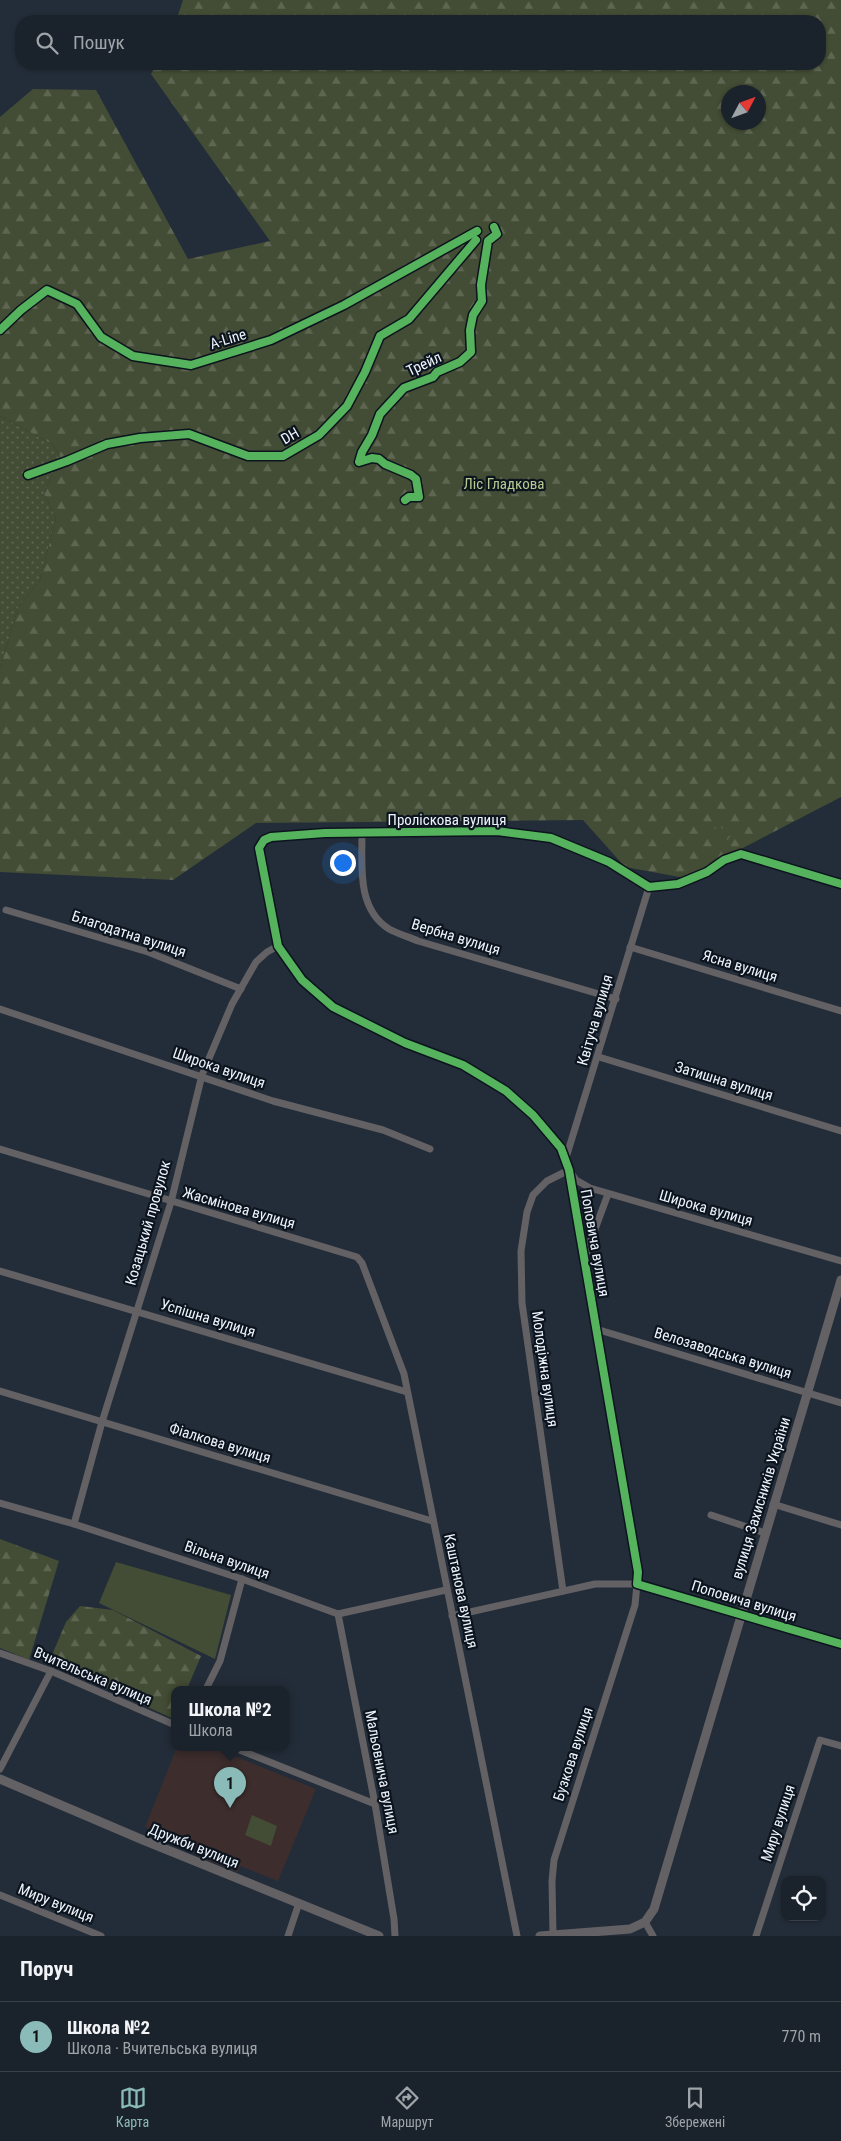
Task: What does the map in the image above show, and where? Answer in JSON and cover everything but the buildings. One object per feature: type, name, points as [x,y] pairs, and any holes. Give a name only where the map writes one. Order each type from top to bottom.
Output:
[{"type":"street","name":"Проліскова вулиця","points":[[259,848],[264,840],[271,837],[325,833],[497,832],[551,838],[609,862],[649,887]]},
{"type":"street","name":"Вербна вулиця","points":[[362,834],[362,875],[365,899],[376,917],[390,929],[418,941],[616,999]]},
{"type":"street","name":"Поповича вулиця","points":[[259,848],[278,946],[302,980],[333,1007],[405,1043],[464,1065],[506,1090],[533,1115],[561,1148],[569,1170],[638,1572],[637,1584],[841,1644]]},
{"type":"street","points":[[649,887],[678,884],[707,872],[724,860],[741,854],[841,884]]},
{"type":"street","name":"Квітуча вулиця","points":[[565,1161],[599,1057],[649,887]]},
{"type":"street","name":"Благодатна вулиця","points":[[6,910],[148,952],[241,989]]},
{"type":"street","name":"Козацький провулок","points":[[74,1524],[102,1422],[171,1202],[202,1076],[232,1004],[256,962],[267,952],[278,946]]},
{"type":"street","name":"Ясна вулиця","points":[[630,947],[841,1011]]},
{"type":"street","name":"Широка вулиця","points":[[0,1009],[273,1101],[383,1130],[430,1149]]},
{"type":"street","name":"Затишна вулиця","points":[[599,1057],[841,1131]]},
{"type":"street","name":"Жасмінова вулиця","points":[[0,1149],[357,1257]]},
{"type":"street","name":"Широка вулиця","points":[[569,1170],[576,1180],[590,1188],[841,1261]]},
{"type":"street","name":"Молодіжна вулиця","points":[[563,1591],[522,1303],[522,1251],[527,1212],[533,1195],[547,1181],[569,1170]]},
{"type":"street","points":[[584,1259],[608,1194]]},
{"type":"street","name":"Каштанова вулиця","points":[[357,1257],[362,1263],[404,1374],[432,1521],[517,1936]]},
{"type":"street","name":"Успішна вулиця","points":[[0,1271],[407,1392]]},
{"type":"street","name":"вулиця Захисників України","points":[[645,1922],[654,1909],[841,1280]]},
{"type":"street","name":"Велозаводська вулиця","points":[[596,1329],[841,1403]]},
{"type":"street","name":"Фіалкова вулиця","points":[[0,1391],[432,1521]]},
{"type":"street","name":"Вільна вулиця","points":[[0,1503],[74,1524],[242,1579],[338,1614]]},
{"type":"street","points":[[773,1504],[841,1525]]},
{"type":"street","points":[[711,1515],[765,1533]]},
{"type":"street","points":[[207,1686],[208,1680],[220,1660],[242,1579]]},
{"type":"street","points":[[452,1616],[595,1584],[637,1584]]},
{"type":"street","name":"Бузкова вулиця","points":[[553,1935],[552,1881],[554,1860],[635,1605],[637,1584]]},
{"type":"street","points":[[338,1614],[446,1590]]},
{"type":"street","name":"Мальовнича вулиця","points":[[338,1614],[375,1804],[394,1919],[395,1936]]},
{"type":"street","name":"Вчительська вулиця","points":[[0,1653],[51,1671],[171,1723]]},
{"type":"street","points":[[0,1769],[51,1671]]},
{"type":"street","name":"Миру вулиця","points":[[756,1936],[820,1740],[841,1746]]},
{"type":"street","points":[[242,1751],[375,1804]]},
{"type":"street","name":"Дружби вулиця","points":[[0,1779],[143,1840],[379,1936]]},
{"type":"street","name":"Миру вулиця","points":[[0,1895],[101,1936]]},
{"type":"street","points":[[288,1936],[299,1903]]},
{"type":"street","points":[[540,1936],[630,1929],[645,1922],[653,1936]]},
{"type":"shaded area","points":[[175,1751],[222,1751],[316,1789],[278,1881],[240,1866],[237,1872],[200,1857],[203,1850],[145,1827]]},
{"type":"green space","name":"Ліс Гладкова","points":[[183,0],[841,0],[841,797],[685,878],[625,867],[583,820],[256,823],[173,880],[0,872],[0,669],[18,608],[40,580],[56,518],[44,494],[60,456],[52,444],[0,416],[0,117],[33,89],[96,90],[188,259],[270,241],[151,74],[153,70],[826,70],[826,15],[178,15]]},
{"type":"green space","points":[[0,416],[52,444],[60,456],[44,494],[56,518],[40,580],[18,608],[0,669]]},
{"type":"green space","points":[[733,826],[729,841],[718,842],[711,833],[715,827]]},
{"type":"green space","points":[[0,1539],[59,1561],[29,1660],[0,1648]]},
{"type":"green space","points":[[116,1562],[231,1595],[215,1659],[99,1603]]},
{"type":"green space","points":[[80,1606],[113,1610],[201,1656],[188,1686],[171,1686],[171,1718],[49,1662],[66,1622]]},
{"type":"green space","points":[[252,1815],[277,1826],[271,1846],[245,1835]]},
{"type":"cycle path","name":"Трейл","points":[[405,500],[409,497],[419,497],[416,479],[385,464],[379,459],[372,458],[359,462],[362,452],[372,435],[380,414],[404,388],[433,377],[437,372],[460,362],[471,352],[470,330],[473,315],[482,301],[481,285],[488,241],[497,234],[494,227]]},
{"type":"cycle path","name":"A-Line","points":[[0,330],[21,310],[47,290],[77,304],[101,337],[133,356],[191,365],[271,340],[344,305],[477,231]]},
{"type":"cycle path","name":"DH","points":[[28,475],[107,444],[140,438],[189,434],[248,456],[283,456],[319,435],[347,406],[365,372],[380,336],[409,319],[476,240]]},
{"type":"cycle path","points":[[841,884],[741,854],[724,860],[707,872],[678,884],[649,887],[609,862],[551,838],[497,831],[325,833],[271,837],[264,840],[259,848],[278,946],[302,980],[333,1007],[405,1043],[463,1065],[506,1091],[533,1115],[561,1148],[569,1170],[638,1572],[637,1584],[841,1644]]},
{"type":"place","name":"Школа №2","points":[[230,1808]]}]
